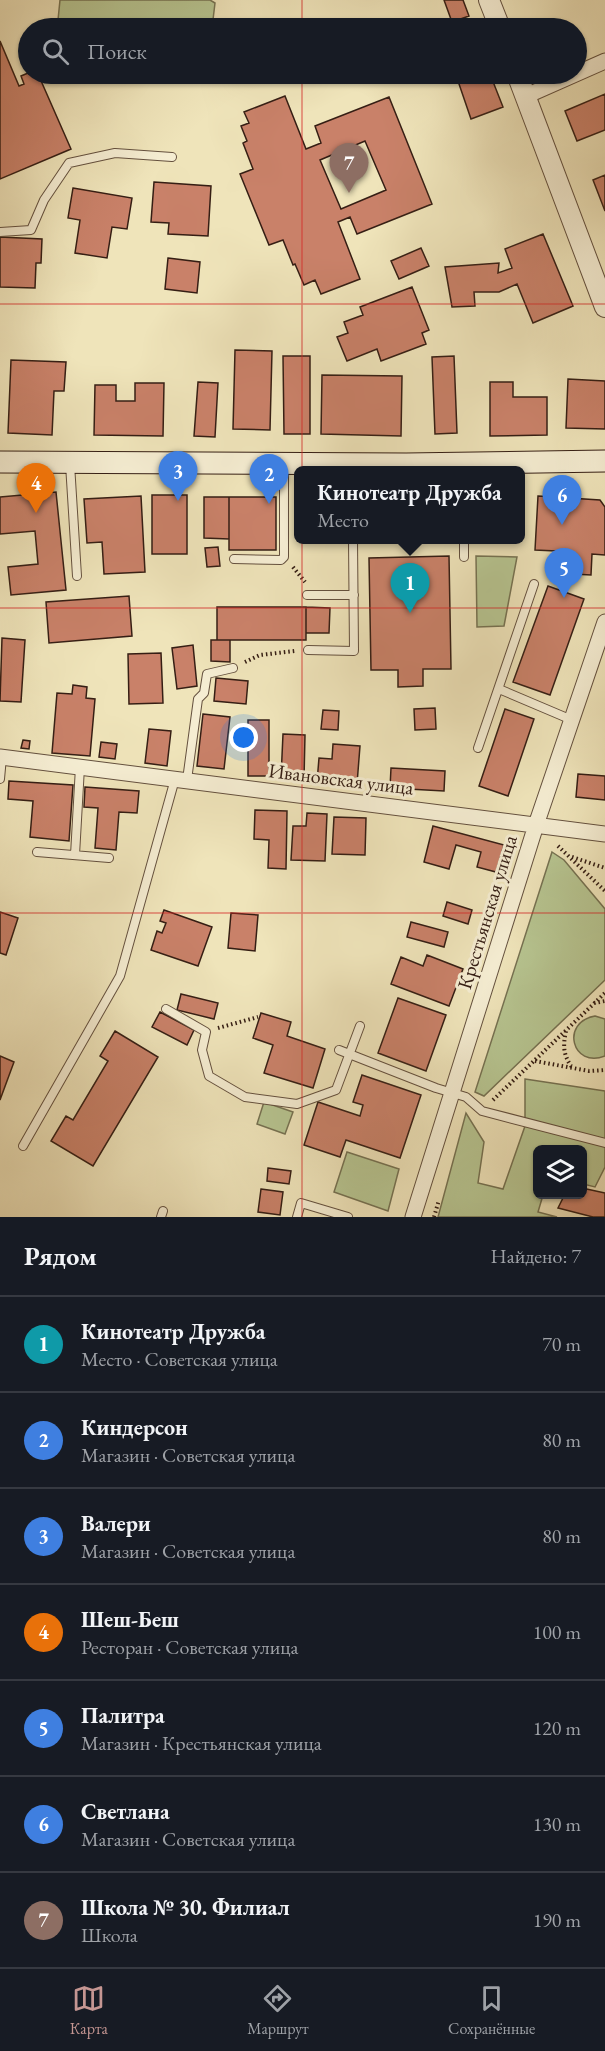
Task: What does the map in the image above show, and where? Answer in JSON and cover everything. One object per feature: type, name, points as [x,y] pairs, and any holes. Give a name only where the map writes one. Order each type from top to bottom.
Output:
[{"type":"main road","points":[[488,466],[605,461]]},
{"type":"main road","points":[[0,462],[284,463],[335,466]]},
{"type":"street","points":[[489,0],[496,18]]},
{"type":"street","points":[[587,70],[605,62]]},
{"type":"street","points":[[521,84],[605,307]]},
{"type":"street","points":[[526,96],[554,84]]},
{"type":"street","name":"Крестьянская улица","points":[[413,1217],[536,825],[605,622]]},
{"type":"street","name":"Ивановская улица","points":[[5,754],[39,756],[80,767],[605,834]]},
{"type":"lane","points":[[0,232],[31,230],[44,200],[69,163],[115,153],[172,157]]},
{"type":"lane","points":[[70,462],[77,576]]},
{"type":"lane","points":[[234,559],[281,560],[284,557],[284,463]]},
{"type":"lane","points":[[308,650],[354,651],[353,544]]},
{"type":"lane","points":[[464,544],[464,557]]},
{"type":"lane","points":[[478,748],[534,584]]},
{"type":"lane","points":[[307,595],[354,595]]},
{"type":"lane","points":[[23,1146],[120,976],[181,780],[198,699],[204,693],[207,674],[233,668]]},
{"type":"lane","points":[[499,689],[572,720]]},
{"type":"lane","points":[[0,779],[5,754]]},
{"type":"lane","points":[[75,855],[80,767]]},
{"type":"lane","points":[[37,852],[109,858]]},
{"type":"lane","points":[[166,1009],[206,1032],[202,1050],[209,1076],[245,1097],[297,1104],[336,1090],[360,1026]]},
{"type":"lane","points":[[339,1050],[436,1088],[466,1097],[482,1111],[605,1143]]},
{"type":"lane","points":[[297,1217],[301,1203],[348,1217]]},
{"type":"path","points":[[284,557],[316,595]]},
{"type":"path","points":[[233,668],[260,655],[308,650]]},
{"type":"path","points":[[555,843],[605,891]]},
{"type":"path","points":[[570,856],[605,868]]},
{"type":"path","points":[[482,1111],[605,993]]},
{"type":"path","points":[[593,1004],[605,1001]]},
{"type":"path","points":[[206,1032],[258,1017]]},
{"type":"path","points":[[566,1030],[563,1042],[564,1055],[570,1066],[589,1071]]},
{"type":"path","points":[[535,1061],[589,1071],[605,1070]]},
{"type":"green space","points":[[60,0],[210,0],[215,3],[213,18],[58,18]]},
{"type":"green space","points":[[476,556],[517,557],[504,626],[477,627]]},
{"type":"green space","points":[[552,852],[564,860],[605,909],[605,980],[484,1096],[475,1092]]},
{"type":"green space","points":[[595,1016],[605,1019],[605,1056],[594,1058],[578,1051],[574,1043],[574,1035],[577,1027],[584,1020]]},
{"type":"green space","points":[[525,1079],[605,1091],[605,1167],[595,1187],[587,1185],[587,1145],[533,1145],[533,1199],[542,1199],[538,1212],[557,1217],[438,1217],[466,1113],[484,1142],[478,1183],[503,1189],[525,1126]]},
{"type":"green space","points":[[264,1102],[293,1112],[285,1134],[257,1124]]},
{"type":"green space","points":[[347,1152],[399,1169],[388,1211],[334,1192]]},
{"type":"building","points":[[444,0],[463,0],[469,16],[451,18]]},
{"type":"building","points":[[0,41],[19,86],[42,84],[71,149],[0,179]]},
{"type":"building","points":[[459,84],[494,84],[503,107],[471,119]]},
{"type":"building","points":[[605,94],[605,130],[577,141],[565,111]]},
{"type":"building","points":[[285,96],[306,149],[321,143],[315,126],[389,97],[432,204],[357,234],[350,217],[338,222],[360,279],[321,294],[315,280],[304,285],[283,240],[269,245],[240,174],[253,169],[243,143],[247,141],[241,126],[249,123],[244,112]],"holes":[[[365,141],[386,190],[341,209],[320,160]]]},
{"type":"building","points":[[605,175],[605,211],[593,180]]},
{"type":"building","points":[[154,182],[211,186],[208,236],[168,234],[169,223],[151,222]]},
{"type":"building","points":[[73,188],[132,198],[127,229],[112,227],[107,258],[75,253],[80,220],[68,218]]},
{"type":"building","points":[[543,234],[573,306],[533,323],[517,284],[499,292],[474,292],[475,306],[452,307],[445,267],[499,263],[498,273],[512,268],[505,249]]},
{"type":"building","points":[[0,237],[42,239],[41,263],[36,263],[35,288],[0,287]]},
{"type":"building","points":[[421,248],[429,266],[399,279],[391,261]]},
{"type":"building","points":[[168,258],[200,262],[197,293],[165,289]]},
{"type":"building","points":[[412,287],[429,330],[422,333],[426,344],[381,361],[377,349],[347,361],[337,337],[348,333],[344,322],[363,315],[360,307]]},
{"type":"building","points":[[235,350],[272,351],[270,430],[233,429]]},
{"type":"building","points":[[283,356],[310,356],[310,434],[284,434]]},
{"type":"building","points":[[454,356],[457,433],[435,434],[432,357]]},
{"type":"building","points":[[11,360],[66,362],[64,391],[54,391],[52,435],[8,433]]},
{"type":"building","points":[[322,375],[402,376],[401,436],[321,434]]},
{"type":"building","points":[[568,379],[605,381],[605,429],[566,428]]},
{"type":"building","points":[[198,382],[218,383],[215,437],[194,436]]},
{"type":"building","points":[[490,382],[513,382],[513,397],[547,397],[547,435],[490,436]]},
{"type":"building","points":[[135,383],[164,383],[163,436],[94,435],[95,385],[116,385],[116,401],[135,401]]},
{"type":"building","points":[[56,492],[66,590],[11,595],[8,567],[38,564],[35,531],[0,534],[0,497]]},
{"type":"building","points":[[152,495],[187,495],[187,554],[152,554]]},
{"type":"building","points":[[141,496],[145,572],[104,574],[102,542],[87,543],[84,499]]},
{"type":"building","points":[[538,496],[600,500],[605,507],[605,555],[592,554],[591,575],[555,573],[556,551],[535,550]]},
{"type":"building","points":[[204,497],[229,497],[229,539],[204,538]]},
{"type":"building","points":[[229,497],[276,497],[276,550],[229,550]]},
{"type":"building","points":[[218,547],[220,566],[207,567],[205,548]]},
{"type":"building","points":[[449,556],[451,669],[423,669],[423,686],[398,687],[398,670],[371,670],[369,558]]},
{"type":"building","points":[[548,586],[584,599],[550,695],[513,682]]},
{"type":"building","points":[[129,596],[132,636],[49,643],[46,602]]},
{"type":"building","points":[[217,607],[306,607],[306,640],[217,640]]},
{"type":"building","points":[[306,607],[330,608],[329,633],[306,633]]},
{"type":"building","points":[[2,638],[25,640],[21,702],[0,701]]},
{"type":"building","points":[[211,640],[230,640],[230,662],[211,661]]},
{"type":"building","points":[[193,645],[197,686],[177,689],[172,648]]},
{"type":"building","points":[[161,653],[163,703],[129,704],[128,654]]},
{"type":"building","points":[[216,678],[248,681],[246,704],[214,701]]},
{"type":"building","points":[[73,685],[87,687],[86,698],[95,699],[90,756],[52,753],[57,693],[72,694]]},
{"type":"building","points":[[435,708],[436,729],[415,730],[414,709]]},
{"type":"building","points":[[505,709],[534,719],[508,796],[479,786]]},
{"type":"building","points":[[323,710],[339,711],[338,730],[321,729]]},
{"type":"building","points":[[203,714],[230,717],[224,769],[197,766]]},
{"type":"building","points":[[248,720],[269,720],[269,776],[248,776]]},
{"type":"building","points":[[149,729],[171,731],[167,766],[145,763]]},
{"type":"building","points":[[283,734],[305,735],[304,779],[281,778]]},
{"type":"building","points":[[23,740],[30,741],[29,749],[21,748]]},
{"type":"building","points":[[101,742],[117,744],[115,759],[99,757]]},
{"type":"building","points":[[333,744],[360,746],[357,784],[317,782],[319,758],[332,759]]},
{"type":"building","points":[[391,768],[445,771],[444,791],[390,788]]},
{"type":"building","points":[[578,774],[605,776],[605,800],[576,797]]},
{"type":"building","points":[[9,781],[73,785],[69,841],[30,837],[33,801],[8,799]]},
{"type":"building","points":[[85,787],[139,791],[137,813],[119,812],[116,850],[95,848],[98,808],[84,807]]},
{"type":"building","points":[[255,810],[287,811],[286,869],[268,868],[269,840],[254,839]]},
{"type":"building","points":[[307,813],[327,814],[325,861],[291,860],[293,826],[306,826]]},
{"type":"building","points":[[334,817],[366,818],[365,855],[332,854]]},
{"type":"building","points":[[433,826],[504,845],[496,872],[477,867],[481,852],[456,845],[449,869],[424,862]]},
{"type":"building","points":[[447,902],[472,910],[468,924],[443,916]]},
{"type":"building","points":[[164,910],[212,927],[198,966],[151,950],[157,931],[162,933],[166,923],[160,921]]},
{"type":"building","points":[[0,912],[18,918],[6,955],[0,953]]},
{"type":"building","points":[[231,913],[258,915],[255,951],[228,948]]},
{"type":"building","points":[[411,922],[448,932],[444,947],[407,937]]},
{"type":"building","points":[[427,955],[463,969],[449,1006],[391,984],[401,957],[423,966]]},
{"type":"building","points":[[181,994],[218,1003],[214,1019],[177,1010]]},
{"type":"building","points":[[398,998],[446,1015],[426,1071],[378,1053]]},
{"type":"building","points":[[160,1012],[194,1030],[187,1045],[152,1027]]},
{"type":"building","points":[[261,1013],[291,1022],[287,1036],[325,1049],[313,1088],[264,1073],[273,1045],[253,1038]]},
{"type":"building","points":[[115,1031],[158,1057],[93,1166],[51,1141],[66,1116],[73,1120],[108,1061],[100,1056]]},
{"type":"building","points":[[0,1056],[14,1062],[0,1100]]},
{"type":"building","points":[[362,1075],[421,1095],[400,1158],[346,1140],[340,1157],[304,1145],[318,1102],[360,1116],[363,1105],[353,1102]]},
{"type":"building","points":[[268,1168],[291,1171],[289,1184],[267,1181]]},
{"type":"building","points":[[261,1189],[283,1192],[280,1215],[258,1212]]},
{"type":"building","points":[[587,1189],[605,1193],[605,1217],[593,1217],[558,1208],[562,1199],[587,1199]]},
{"type":"place","name":"Школа № 30. Филиал","points":[[349,193]]},
{"type":"place","name":"Валери","points":[[178,501]]},
{"type":"place","name":"Киндерсон","points":[[269,504]]},
{"type":"place","name":"Шеш-Беш","points":[[36,513]]},
{"type":"place","name":"Светлана","points":[[562,525]]},
{"type":"place","name":"Палитра","points":[[564,598]]},
{"type":"place","name":"Кинотеатр Дружба","points":[[410,613]]}]
